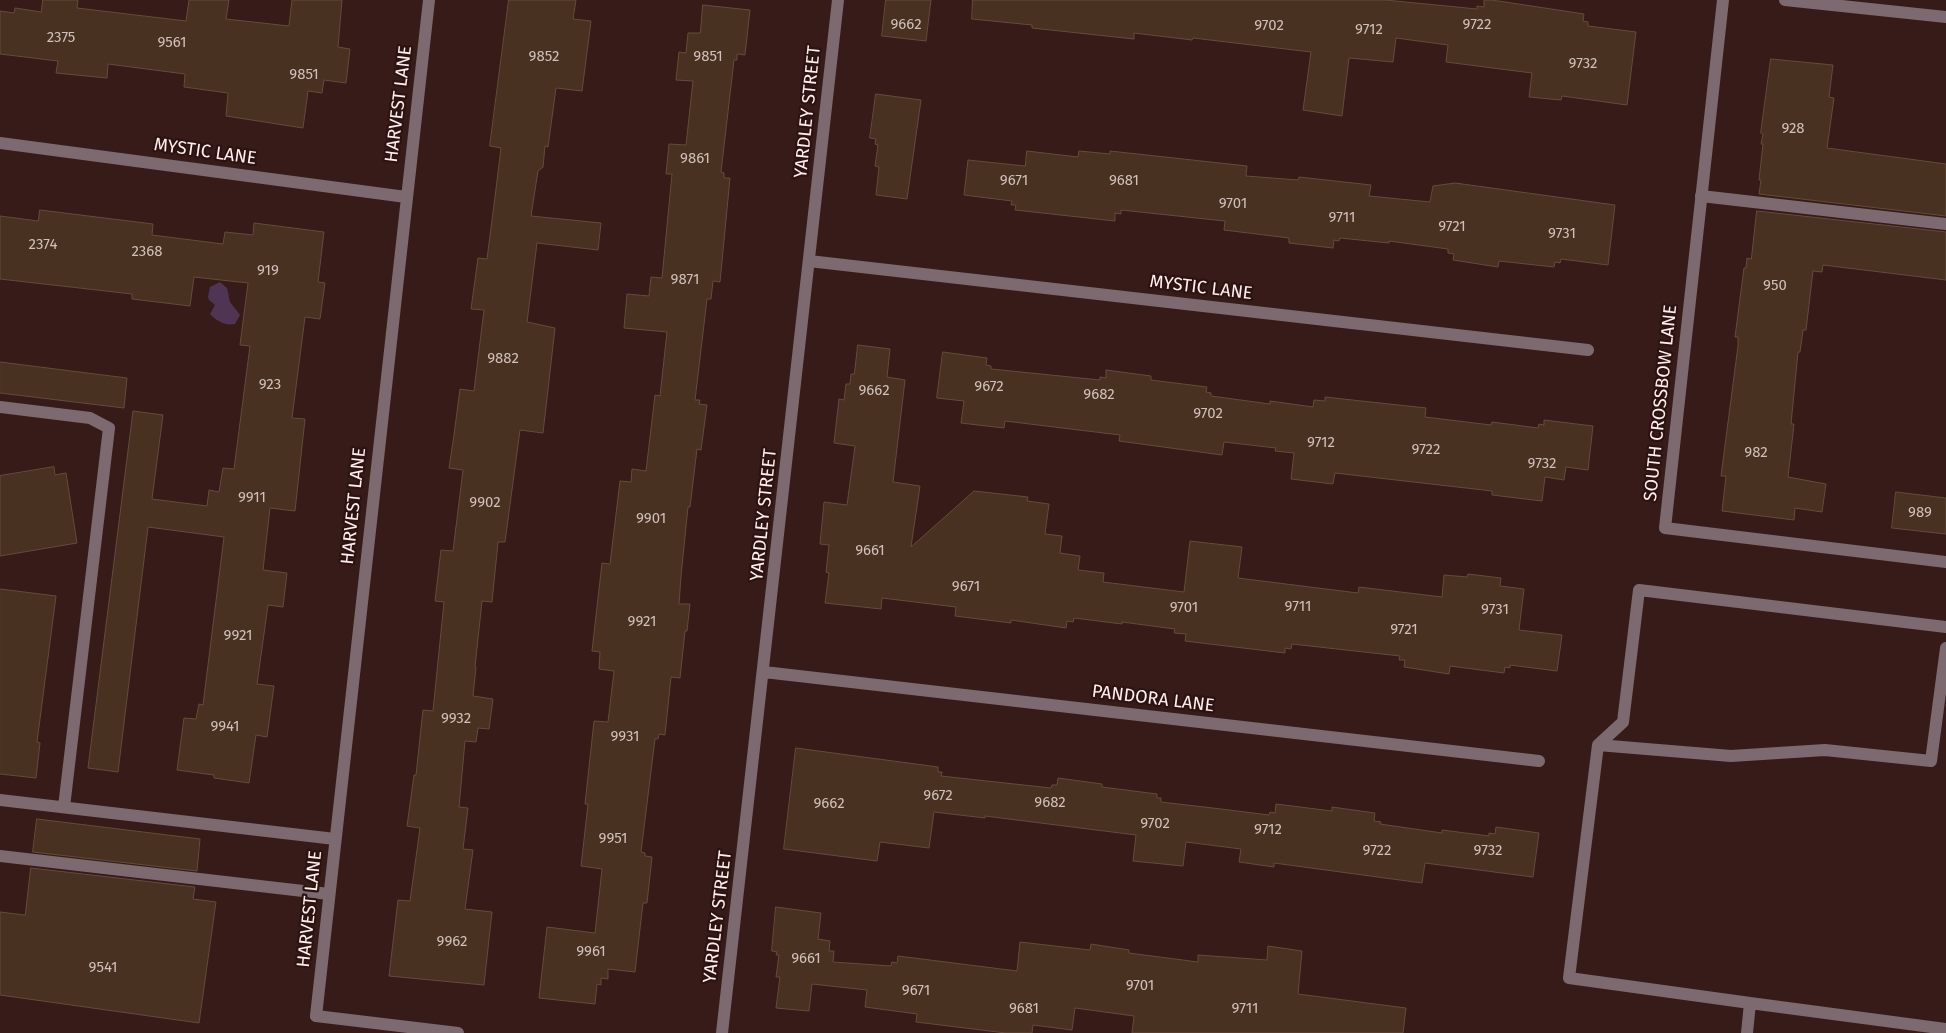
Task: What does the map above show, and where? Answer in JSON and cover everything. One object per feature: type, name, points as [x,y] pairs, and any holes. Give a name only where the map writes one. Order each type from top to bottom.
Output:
[{"type":"street","name":"HARVEST LANE","points":[[429,0],[316,1016],[458,1033]]},
{"type":"street","name":"YARDLEY STREET","points":[[722,1033],[838,0]]},
{"type":"street","name":"SOUTH CROSSBOW LANE","points":[[1723,0],[1665,528],[1946,562]]},
{"type":"street","points":[[1784,0],[1946,17]]},
{"type":"street","name":"MYSTIC LANE","points":[[0,143],[406,197]]},
{"type":"street","points":[[1702,196],[1946,224]]},
{"type":"street","name":"MYSTIC LANE","points":[[810,261],[1588,350]]},
{"type":"street","points":[[0,407],[90,418],[109,428],[64,807]]},
{"type":"street","points":[[1946,627],[1639,590],[1623,722],[1598,745],[1569,978],[1946,1030]]},
{"type":"street","points":[[1598,745],[1731,756],[1825,750],[1931,761],[1941,721],[1946,648]]},
{"type":"street","name":"PANDORA LANE","points":[[764,672],[1539,761]]},
{"type":"street","points":[[0,800],[335,839]]},
{"type":"street","points":[[0,856],[330,894]]},
{"type":"street","points":[[1747,1033],[1750,1003]]},
{"type":"shaded area","points":[[220,282],[227,288],[230,302],[240,315],[235,324],[221,322],[210,314],[215,305],[208,297],[210,287]]},
{"type":"building","points":[[43,0],[78,0],[77,8],[186,21],[189,0],[229,0],[226,19],[289,26],[292,0],[342,0],[338,47],[350,49],[346,83],[324,80],[322,93],[308,91],[303,128],[226,116],[228,93],[184,87],[185,74],[108,64],[107,78],[56,73],[58,61],[0,54],[0,11],[14,13],[15,8],[41,12]]},
{"type":"building","points":[[509,0],[576,0],[573,19],[591,21],[582,91],[556,88],[548,147],[545,146],[543,167],[538,171],[531,216],[601,223],[598,250],[537,243],[527,322],[555,328],[543,433],[520,430],[505,542],[498,542],[492,602],[482,601],[473,696],[493,699],[489,729],[478,728],[476,742],[465,741],[459,807],[468,808],[463,849],[473,850],[465,909],[492,912],[484,985],[389,976],[398,900],[410,901],[420,828],[407,826],[414,775],[416,775],[423,710],[433,711],[444,602],[435,601],[441,550],[453,551],[463,470],[449,468],[460,389],[474,391],[484,310],[471,309],[478,258],[487,259],[495,197],[501,148],[490,146]]},
{"type":"building","points":[[886,0],[931,0],[926,41],[882,36]]},
{"type":"building","points":[[973,0],[1385,0],[1477,9],[1477,6],[1484,7],[1484,0],[1492,0],[1584,14],[1583,21],[1588,22],[1588,26],[1636,32],[1627,105],[1562,96],[1561,100],[1529,97],[1532,73],[1446,62],[1448,45],[1396,38],[1393,62],[1349,58],[1342,116],[1303,110],[1311,52],[1134,33],[1134,39],[1032,28],[1032,25],[972,19]]},
{"type":"building","points":[[703,5],[750,10],[745,55],[737,54],[737,60],[734,60],[721,172],[724,173],[724,178],[730,178],[720,282],[713,281],[711,299],[707,299],[695,400],[700,400],[699,404],[707,405],[701,450],[697,449],[690,507],[688,507],[681,576],[679,604],[690,604],[687,631],[685,631],[680,678],[671,677],[665,735],[659,734],[658,739],[655,739],[641,852],[645,853],[645,856],[652,857],[647,903],[643,903],[635,972],[608,969],[608,979],[601,978],[601,985],[597,984],[595,1004],[539,998],[547,927],[595,933],[602,869],[581,866],[588,804],[585,804],[594,721],[608,722],[614,671],[599,669],[600,652],[592,651],[602,563],[610,564],[620,481],[631,482],[632,469],[646,471],[655,395],[660,396],[667,332],[624,328],[627,294],[649,296],[651,277],[662,278],[672,174],[666,174],[669,144],[686,145],[693,81],[676,80],[679,52],[686,53],[688,33],[700,33]]},
{"type":"building","points":[[1771,59],[1833,65],[1829,97],[1834,98],[1827,148],[1946,164],[1946,216],[1759,194],[1763,144],[1761,144],[1763,134],[1761,133]]},
{"type":"building","points":[[876,94],[921,100],[907,199],[876,195],[879,167],[875,166],[878,145],[875,144],[876,139],[870,138]]},
{"type":"building","points":[[1027,151],[1078,157],[1079,151],[1110,154],[1110,151],[1247,166],[1246,176],[1298,180],[1299,177],[1371,185],[1369,196],[1430,202],[1433,186],[1455,183],[1615,205],[1608,265],[1561,259],[1560,263],[1555,262],[1554,267],[1499,261],[1498,267],[1453,260],[1454,254],[1448,253],[1448,249],[1389,241],[1389,243],[1340,238],[1339,241],[1334,240],[1333,248],[1289,243],[1289,238],[1224,230],[1225,221],[1121,210],[1121,214],[1115,213],[1115,221],[1015,210],[1016,205],[1011,205],[1012,201],[964,195],[968,160],[1025,166]]},
{"type":"building","points":[[40,210],[153,224],[152,235],[223,244],[225,232],[253,235],[254,223],[324,232],[318,282],[325,283],[320,319],[305,317],[292,418],[305,419],[295,511],[270,508],[263,570],[287,573],[283,607],[268,605],[257,684],[274,686],[267,737],[256,735],[249,783],[214,778],[214,775],[177,770],[184,718],[196,719],[199,704],[203,705],[224,537],[148,527],[118,772],[88,768],[133,411],[163,415],[152,499],[207,506],[209,490],[219,492],[223,468],[234,469],[250,346],[240,345],[248,283],[194,277],[190,306],[132,299],[132,294],[0,279],[0,216],[38,221]]},
{"type":"building","points":[[1757,211],[1946,232],[1946,280],[1823,265],[1822,272],[1813,271],[1806,330],[1803,330],[1800,352],[1798,352],[1791,424],[1794,424],[1788,477],[1826,484],[1822,512],[1795,508],[1794,520],[1722,511],[1726,476],[1721,476],[1738,346],[1738,337],[1735,337],[1744,268],[1746,268],[1747,258],[1751,259]]},
{"type":"building","points":[[858,345],[890,349],[887,377],[905,380],[893,482],[920,486],[911,547],[974,491],[1028,497],[1027,501],[1049,504],[1045,534],[1062,536],[1060,553],[1080,556],[1078,570],[1104,573],[1103,582],[1184,592],[1190,541],[1242,547],[1238,578],[1358,593],[1359,587],[1442,597],[1444,575],[1467,577],[1468,574],[1501,578],[1500,586],[1524,589],[1519,630],[1562,635],[1557,671],[1510,665],[1510,668],[1505,667],[1504,673],[1450,666],[1449,674],[1404,667],[1405,660],[1399,660],[1400,656],[1292,644],[1291,649],[1285,648],[1285,653],[1185,641],[1186,634],[1174,633],[1175,629],[1122,622],[1122,624],[1074,618],[1073,622],[1067,621],[1066,628],[1011,620],[1011,623],[955,616],[956,607],[882,598],[881,609],[825,603],[829,573],[826,572],[829,545],[820,544],[824,502],[847,505],[855,446],[834,443],[839,399],[844,400],[846,384],[850,384],[851,374],[854,374]]},
{"type":"building","points":[[943,352],[987,358],[986,365],[991,366],[991,369],[1100,380],[1100,377],[1106,378],[1106,370],[1151,376],[1151,380],[1207,387],[1206,392],[1211,393],[1211,396],[1270,404],[1270,401],[1313,407],[1314,400],[1325,401],[1325,397],[1426,408],[1425,417],[1491,425],[1492,422],[1538,428],[1539,424],[1544,425],[1544,420],[1593,426],[1588,470],[1566,467],[1564,480],[1545,477],[1542,501],[1492,495],[1492,491],[1335,473],[1333,484],[1291,479],[1294,453],[1275,451],[1276,448],[1224,442],[1222,455],[1119,441],[1120,435],[1005,421],[1004,428],[961,423],[964,401],[937,398]]},
{"type":"building","points":[[0,362],[127,378],[124,408],[0,393]]},
{"type":"building","points":[[54,467],[55,475],[66,473],[77,543],[0,556],[0,476]]},
{"type":"building","points":[[1896,492],[1946,498],[1946,534],[1892,528]]},
{"type":"building","points":[[0,589],[56,596],[37,742],[40,743],[36,778],[0,774]]},
{"type":"building","points":[[796,748],[938,767],[938,772],[942,772],[941,776],[1051,788],[1052,785],[1057,785],[1058,778],[1102,784],[1102,787],[1157,794],[1157,798],[1161,798],[1161,802],[1269,815],[1270,812],[1275,813],[1276,804],[1332,811],[1332,807],[1375,813],[1374,821],[1381,822],[1380,824],[1442,833],[1442,830],[1489,836],[1489,833],[1495,834],[1496,827],[1539,833],[1533,877],[1425,863],[1422,883],[1274,863],[1274,867],[1239,862],[1241,849],[1186,842],[1183,866],[1133,861],[1136,835],[985,816],[985,818],[934,812],[929,848],[880,842],[877,861],[784,849]]},
{"type":"building","points":[[37,819],[200,839],[197,871],[33,852]]},
{"type":"building","points":[[31,868],[195,887],[193,899],[216,902],[199,1023],[0,995],[0,912],[25,915]]},
{"type":"building","points":[[776,907],[821,913],[818,939],[830,941],[829,951],[834,951],[833,962],[891,966],[892,962],[897,963],[898,956],[1017,971],[1020,942],[1090,950],[1091,944],[1129,950],[1129,953],[1198,962],[1198,955],[1267,960],[1268,946],[1302,951],[1298,994],[1406,1008],[1403,1033],[1132,1033],[1134,1016],[1075,1008],[1072,1030],[1033,1025],[1032,1033],[1006,1033],[916,1022],[917,1014],[865,1007],[867,990],[812,984],[809,1011],[776,1008],[780,977],[776,977],[779,955],[776,955],[777,952],[772,951]]}]
